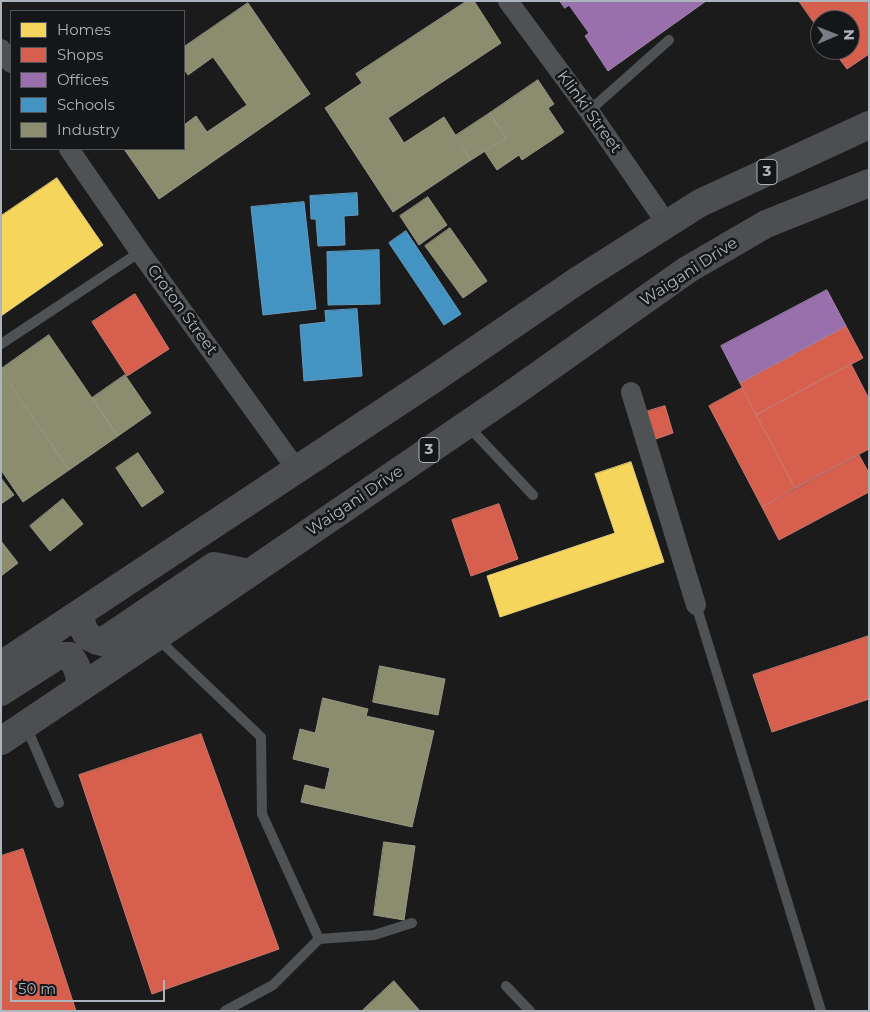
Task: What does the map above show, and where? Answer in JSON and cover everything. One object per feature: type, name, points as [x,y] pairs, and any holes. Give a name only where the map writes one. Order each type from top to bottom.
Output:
[{"type":"highway","name":"3","points":[[4,658],[80,613],[297,470],[577,281],[700,203],[869,125]]},
{"type":"highway","name":"Waigani Drive","points":[[1,741],[250,573],[687,270],[766,224],[869,183]]},
{"type":"highway","points":[[80,613],[81,624],[85,633],[92,640],[102,642],[214,566],[250,573]]},
{"type":"highway","points":[[1,692],[57,656],[64,655],[70,656],[77,666],[80,676],[80,688]]},
{"type":"street","name":"Klinki Street","points":[[508,1],[589,111],[667,224]]},
{"type":"street","points":[[1,49],[10,62]]},
{"type":"street","name":"Croton Street","points":[[71,150],[140,252],[297,470]]},
{"type":"street","points":[[631,392],[696,605]]},
{"type":"lane","points":[[589,111],[669,40]]},
{"type":"lane","points":[[1,344],[140,252]]},
{"type":"lane","points":[[466,424],[533,495]]},
{"type":"lane","points":[[696,605],[820,1011]]},
{"type":"lane","points":[[156,637],[261,737],[262,814],[319,939]]},
{"type":"lane","points":[[26,725],[59,803]]},
{"type":"lane","points":[[225,1011],[273,984],[319,939],[374,935],[412,923]]},
{"type":"lane","points":[[506,986],[530,1011]]},
{"type":"building: Homes","points":[[57,178],[103,245],[1,316],[1,216]]},
{"type":"building: Homes","points":[[631,462],[664,562],[500,617],[487,576],[615,533],[595,474]]},
{"type":"building: Shops","points":[[799,1],[869,1],[869,54],[847,69],[840,60],[860,60],[860,10],[810,10],[810,17]]},
{"type":"building: Shops","points":[[135,294],[169,349],[127,376],[92,322]]},
{"type":"building: Shops","points":[[846,326],[863,358],[756,415],[740,383]]},
{"type":"building: Shops","points":[[851,364],[869,399],[869,449],[795,488],[756,415]]},
{"type":"building: Shops","points":[[742,388],[795,488],[762,507],[709,406]]},
{"type":"building: Shops","points":[[665,406],[673,433],[650,441],[642,413]]},
{"type":"building: Shops","points":[[859,455],[869,473],[869,492],[779,540],[762,507]]},
{"type":"building: Shops","points":[[499,504],[518,559],[471,576],[452,520]]},
{"type":"building: Shops","points":[[869,636],[869,699],[772,732],[753,675]]},
{"type":"building: Shops","points":[[201,734],[279,949],[152,994],[79,775]]},
{"type":"building: Shops","points":[[23,849],[76,1011],[1,1011],[1,856]]},
{"type":"building: Offices","points":[[560,1],[706,1],[608,71],[585,36],[589,33],[569,5],[565,8]]},
{"type":"building: Offices","points":[[827,290],[846,326],[740,383],[721,346]]},
{"type":"building: Schools","points":[[357,193],[358,215],[344,216],[345,245],[318,246],[316,219],[311,219],[310,196]]},
{"type":"building: Schools","points":[[304,202],[316,309],[263,315],[251,207]]},
{"type":"building: Schools","points":[[406,231],[461,314],[444,325],[389,243]]},
{"type":"building: Schools","points":[[379,250],[380,304],[328,305],[327,252]]},
{"type":"building: Schools","points":[[357,309],[362,376],[304,381],[300,325],[326,322],[325,311]]},
{"type":"building: Industry","points":[[467,1],[474,1],[501,43],[388,118],[404,143],[444,117],[471,160],[393,212],[325,108],[362,83],[356,74]]},
{"type":"building: Industry","points":[[248,3],[310,94],[159,199],[125,150],[185,150],[185,124],[196,116],[207,132],[247,105],[213,57],[188,75],[185,70],[185,46]]},
{"type":"building: Industry","points":[[538,80],[554,104],[548,108],[564,132],[522,160],[519,155],[497,170],[485,152],[506,138],[490,113]]},
{"type":"building: Industry","points":[[490,113],[506,138],[471,160],[455,136]]},
{"type":"building: Industry","points":[[428,197],[447,225],[419,245],[400,216]]},
{"type":"building: Industry","points":[[450,228],[487,281],[463,298],[425,246]]},
{"type":"building: Industry","points":[[49,335],[118,436],[69,470],[1,371],[1,369]]},
{"type":"building: Industry","points":[[3,373],[69,470],[23,502],[1,470],[1,374]]},
{"type":"building: Industry","points":[[125,375],[151,413],[118,436],[92,398]]},
{"type":"building: Industry","points":[[138,453],[164,492],[142,507],[116,468]]},
{"type":"building: Industry","points":[[1,478],[14,495],[1,504]]},
{"type":"building: Industry","points":[[63,499],[83,524],[50,551],[30,526]]},
{"type":"building: Industry","points":[[1,541],[18,563],[1,576]]},
{"type":"building: Industry","points":[[380,666],[445,679],[438,715],[373,702]]},
{"type":"building: Industry","points":[[323,698],[368,709],[366,716],[434,731],[412,827],[301,802],[305,785],[325,790],[330,768],[293,759],[300,729],[315,733]]},
{"type":"building: Industry","points":[[384,842],[415,846],[404,920],[374,915]]},
{"type":"building: Industry","points":[[394,981],[420,1011],[363,1011],[363,1010]]}]
